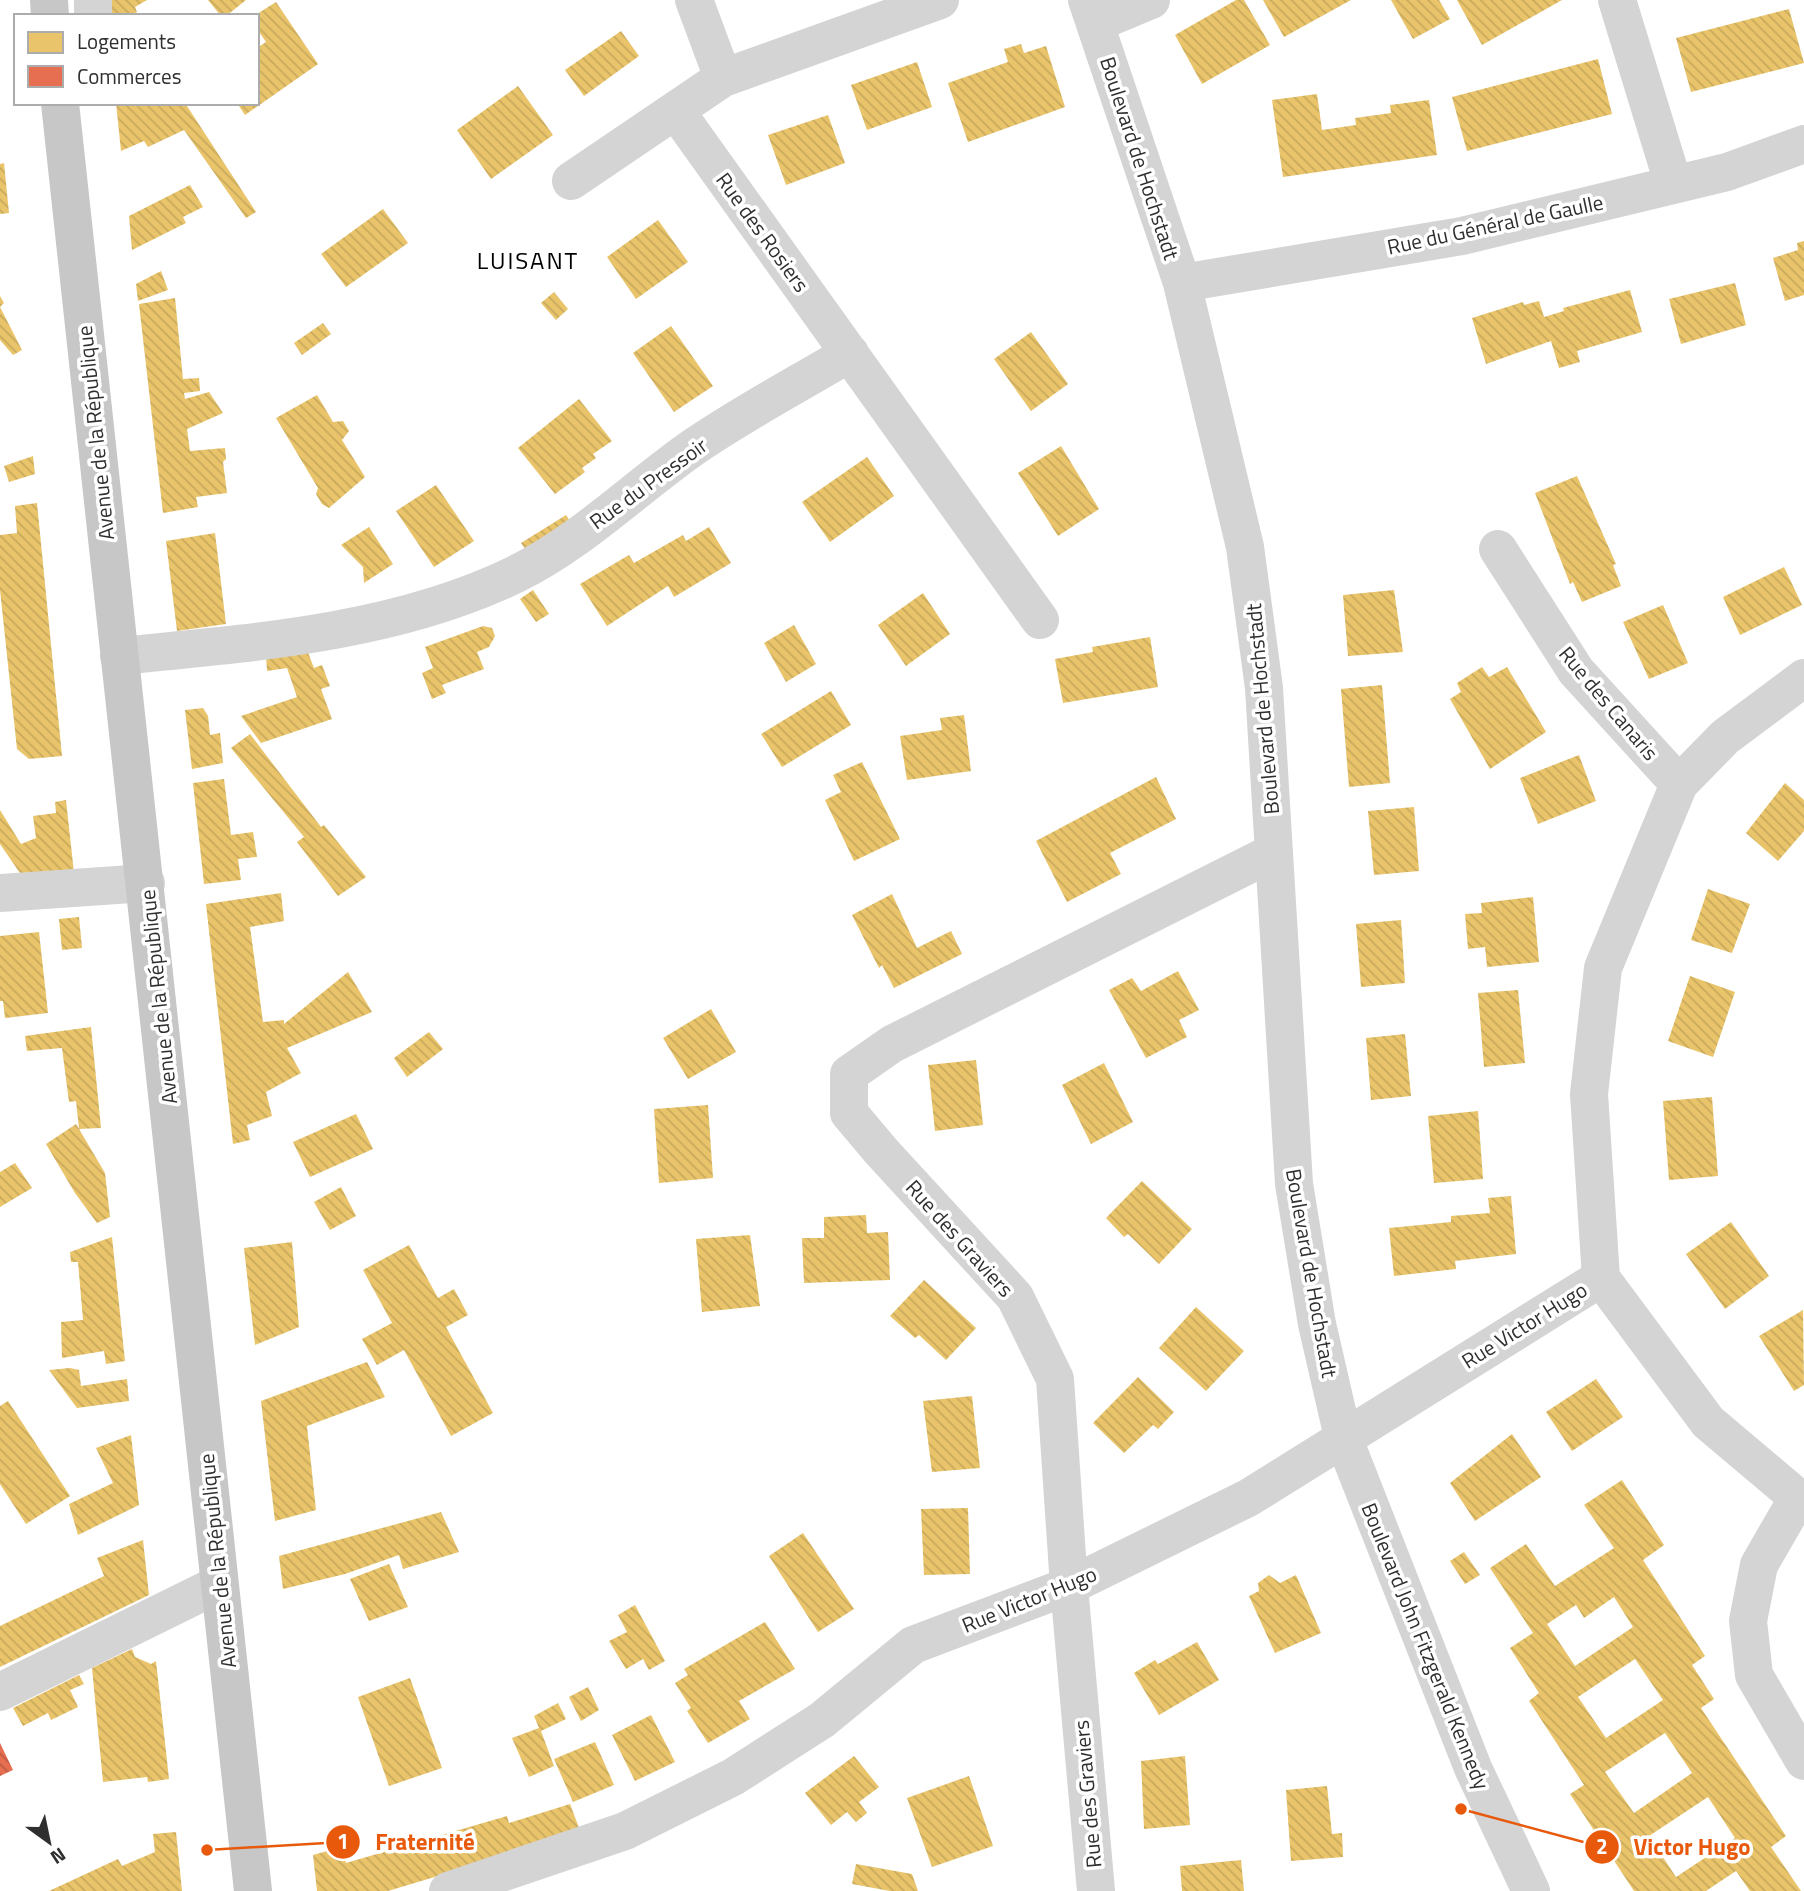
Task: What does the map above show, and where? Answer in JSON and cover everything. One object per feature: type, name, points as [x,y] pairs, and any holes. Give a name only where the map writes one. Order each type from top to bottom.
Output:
[{"type":"main road","name":"Avenue de la République","points":[[65,106],[119,656],[146,883],[253,1891]]},
{"type":"street","points":[[694,0],[723,78]]},
{"type":"street","points":[[571,181],[723,78],[940,0]]},
{"type":"street","points":[[1092,12],[1151,0]]},
{"type":"street","points":[[1617,0],[1673,183]]},
{"type":"street","name":"Boulevard de Hochstadt","points":[[1092,12],[1182,283],[1245,547],[1264,688],[1294,1184],[1317,1324],[1343,1437]]},
{"type":"street","name":"Rue des Rosiers","points":[[676,111],[850,353]]},
{"type":"street","name":"Rue du Général de Gaulle","points":[[1182,283],[1462,236],[1727,172],[1804,144]]},
{"type":"street","points":[[850,353],[1040,620]]},
{"type":"street","name":"Rue du Pressoir","points":[[119,656],[292,637],[439,603],[516,573],[589,527],[689,450],[850,353]]},
{"type":"street","name":"Rue des Canaris","points":[[1498,549],[1576,671],[1679,784]]},
{"type":"street","points":[[1804,678],[1725,737],[1679,784],[1603,968],[1589,1094],[1601,1278],[1708,1422],[1800,1501],[1759,1565],[1748,1621],[1755,1675],[1804,1761]]},
{"type":"street","name":"Rue des Graviers","points":[[1096,1891],[1069,1586],[1055,1379],[1015,1297],[880,1151],[849,1113],[849,1074],[892,1044],[1274,852]]},
{"type":"street","points":[[0,893],[146,883]]},
{"type":"street","name":"Rue Victor Hugo","points":[[448,1891],[625,1831],[733,1777],[822,1720],[913,1645],[1069,1586],[1248,1498],[1601,1278]]},
{"type":"street","name":"Boulevard John Fitzgerald Kennedy","points":[[1343,1437],[1473,1768],[1531,1891]]},
{"type":"street","points":[[0,1692],[219,1584]]},
{"type":"building: Logements","points":[[104,0],[147,0],[135,7],[137,12],[134,14],[106,14]]},
{"type":"building: Logements","points":[[208,0],[246,0],[228,14],[219,14]]},
{"type":"building: Logements","points":[[1236,0],[1244,0],[1270,45],[1202,84],[1175,35]]},
{"type":"building: Logements","points":[[1263,0],[1351,0],[1284,37]]},
{"type":"building: Logements","points":[[1391,0],[1439,0],[1450,19],[1413,39]]},
{"type":"building: Logements","points":[[1457,0],[1562,0],[1482,45]]},
{"type":"building: Logements","points":[[276,2],[318,64],[245,115],[238,105],[259,105],[259,47],[266,42],[259,32],[257,14]]},
{"type":"building: Logements","points":[[1789,9],[1804,63],[1691,92],[1676,38]]},
{"type":"building: Logements","points":[[621,31],[639,56],[584,96],[565,70]]},
{"type":"building: Logements","points":[[1021,44],[1024,53],[1046,46],[1065,107],[968,142],[948,83],[1008,62],[1004,49]]},
{"type":"building: Logements","points":[[1598,59],[1612,114],[1467,151],[1452,97]]},
{"type":"building: Logements","points":[[917,62],[932,107],[867,130],[851,85]]},
{"type":"building: Logements","points":[[518,86],[553,135],[491,179],[457,130]]},
{"type":"building: Logements","points":[[1317,94],[1322,130],[1356,125],[1355,118],[1391,113],[1390,105],[1429,100],[1437,155],[1283,177],[1272,100]]},
{"type":"building: Logements","points":[[116,105],[186,105],[256,212],[246,218],[184,130],[148,147],[144,141],[121,151]]},
{"type":"building: Logements","points":[[828,115],[845,163],[786,185],[768,135]]},
{"type":"building: Logements","points":[[4,163],[9,213],[0,214],[0,164]]},
{"type":"building: Logements","points":[[190,185],[203,207],[183,217],[186,223],[132,250],[129,216]]},
{"type":"building: Logements","points":[[383,209],[408,243],[346,287],[321,254]]},
{"type":"building: Logements","points":[[658,220],[688,262],[636,299],[607,257]]},
{"type":"building: Logements","points":[[1804,241],[1804,295],[1785,301],[1773,258],[1798,250],[1797,243]]},
{"type":"building: Logements","points":[[161,271],[168,290],[138,301],[136,284]]},
{"type":"building: Logements","points":[[1735,283],[1746,325],[1681,344],[1669,299]]},
{"type":"building: Logements","points":[[1630,290],[1642,332],[1577,351],[1580,362],[1559,368],[1551,341],[1486,364],[1472,318],[1523,302],[1524,305],[1539,301],[1544,317],[1564,311],[1563,308]]},
{"type":"building: Logements","points":[[554,292],[568,309],[556,320],[541,303]]},
{"type":"building: Logements","points":[[175,298],[183,379],[199,378],[200,391],[184,393],[185,399],[209,392],[223,413],[187,429],[190,451],[225,448],[226,459],[223,462],[227,493],[196,497],[198,507],[163,513],[139,304]]},
{"type":"building: Logements","points":[[0,307],[22,350],[13,355],[0,340]]},
{"type":"building: Logements","points":[[323,323],[331,334],[302,355],[294,343]]},
{"type":"building: Logements","points":[[671,326],[713,386],[674,412],[633,353]]},
{"type":"building: Logements","points":[[1031,332],[1068,384],[1031,411],[994,359]]},
{"type":"building: Logements","points":[[317,395],[333,422],[343,421],[349,431],[342,440],[365,477],[329,508],[322,504],[316,494],[318,488],[276,418]]},
{"type":"building: Logements","points":[[579,399],[612,441],[593,454],[596,458],[582,468],[585,472],[555,494],[518,448]]},
{"type":"building: Logements","points":[[1061,446],[1099,509],[1058,536],[1018,473]]},
{"type":"building: Logements","points":[[33,456],[35,474],[9,482],[4,466]]},
{"type":"building: Logements","points":[[867,457],[894,496],[830,542],[802,502]]},
{"type":"building: Logements","points":[[1577,476],[1616,564],[1613,565],[1621,586],[1582,602],[1573,582],[1570,584],[1535,493]]},
{"type":"building: Logements","points":[[436,485],[474,541],[434,567],[396,511]]},
{"type":"building: Logements","points":[[37,503],[62,756],[29,759],[17,749],[0,590],[0,535],[17,533],[15,506]]},
{"type":"building: Logements","points":[[566,515],[570,521],[526,550],[521,543]]},
{"type":"building: Logements","points":[[369,527],[393,564],[364,583],[363,567],[341,545]]},
{"type":"building: Logements","points":[[709,527],[731,563],[674,597],[668,586],[607,626],[580,584],[629,555],[634,563],[683,535],[686,541]]},
{"type":"building: Logements","points":[[215,533],[226,624],[177,631],[166,541]]},
{"type":"building: Logements","points":[[1784,567],[1802,605],[1740,635],[1723,597]]},
{"type":"building: Logements","points":[[533,590],[549,614],[536,622],[520,599]]},
{"type":"building: Logements","points":[[1394,590],[1403,652],[1348,656],[1343,595]]},
{"type":"building: Logements","points":[[923,593],[950,634],[906,666],[878,625]]},
{"type":"building: Logements","points":[[1663,605],[1688,663],[1649,679],[1623,622]]},
{"type":"building: Logements","points":[[794,625],[816,664],[786,682],[764,643]]},
{"type":"building: Logements","points":[[483,626],[492,628],[495,636],[489,647],[477,652],[484,669],[442,685],[446,693],[432,699],[422,673],[433,668],[425,647]]},
{"type":"building: Logements","points":[[1150,637],[1158,687],[1063,703],[1055,659],[1093,652],[1092,647]]},
{"type":"building: Logements","points":[[307,650],[314,668],[322,665],[330,686],[321,689],[332,719],[261,743],[241,716],[297,697],[287,668],[267,671],[266,655]]},
{"type":"building: Logements","points":[[1482,667],[1489,677],[1507,667],[1546,732],[1490,769],[1450,699],[1461,692],[1457,683]]},
{"type":"building: Logements","points":[[1382,685],[1390,783],[1349,787],[1341,689]]},
{"type":"building: Logements","points":[[831,691],[851,725],[782,767],[761,734]]},
{"type":"building: Logements","points":[[203,708],[208,716],[210,735],[220,733],[223,763],[192,769],[185,710]]},
{"type":"building: Logements","points":[[964,715],[971,771],[907,780],[900,736],[942,730],[940,718]]},
{"type":"building: Logements","points":[[250,734],[321,827],[324,825],[366,877],[338,896],[297,842],[304,837],[231,748]]},
{"type":"building: Logements","points":[[1579,755],[1596,801],[1538,824],[1520,778]]},
{"type":"building: Logements","points":[[862,762],[900,839],[854,861],[825,800],[841,792],[833,775]]},
{"type":"building: Logements","points":[[1156,777],[1176,819],[1110,853],[1121,874],[1067,902],[1036,841]]},
{"type":"building: Logements","points":[[224,779],[231,835],[253,832],[257,857],[238,859],[241,880],[204,884],[193,783]]},
{"type":"building: Logements","points":[[1785,783],[1804,800],[1804,831],[1778,861],[1746,833]]},
{"type":"building: Logements","points":[[66,800],[74,873],[22,876],[0,844],[0,810],[21,844],[36,838],[33,816],[56,813],[55,802]]},
{"type":"building: Logements","points":[[1414,807],[1419,871],[1374,875],[1368,811]]},
{"type":"building: Logements","points":[[1708,889],[1750,904],[1732,953],[1691,940]]},
{"type":"building: Logements","points":[[281,893],[284,921],[250,927],[263,1022],[284,1020],[284,1024],[348,972],[372,1012],[287,1048],[301,1073],[266,1092],[272,1116],[247,1125],[250,1140],[233,1144],[206,904]]},
{"type":"building: Logements","points":[[892,894],[917,948],[951,931],[962,954],[894,988],[882,965],[879,968],[852,915]]},
{"type":"building: Logements","points":[[1533,897],[1539,962],[1487,967],[1485,947],[1468,949],[1465,914],[1482,913],[1481,903]]},
{"type":"building: Logements","points":[[79,917],[82,948],[62,950],[59,919]]},
{"type":"building: Logements","points":[[1401,920],[1405,983],[1361,987],[1356,924]]},
{"type":"building: Logements","points":[[39,932],[48,1013],[5,1018],[3,1001],[0,1001],[0,936]]},
{"type":"building: Logements","points":[[1178,971],[1199,1010],[1179,1020],[1187,1037],[1146,1058],[1109,990],[1132,978],[1141,991]]},
{"type":"building: Logements","points":[[1690,976],[1735,992],[1713,1057],[1668,1041]]},
{"type":"building: Logements","points":[[1518,990],[1525,1063],[1484,1067],[1478,993]]},
{"type":"building: Logements","points":[[711,1009],[736,1052],[688,1079],[663,1038]]},
{"type":"building: Logements","points":[[91,1027],[101,1128],[79,1129],[76,1101],[69,1102],[62,1048],[27,1051],[25,1036]]},
{"type":"building: Logements","points":[[429,1032],[443,1049],[407,1077],[394,1058]]},
{"type":"building: Logements","points":[[1405,1034],[1411,1096],[1371,1100],[1366,1038]]},
{"type":"building: Logements","points":[[976,1060],[983,1125],[935,1131],[928,1065]]},
{"type":"building: Logements","points":[[1104,1063],[1133,1122],[1091,1144],[1062,1085]]},
{"type":"building: Logements","points":[[1712,1097],[1718,1176],[1669,1180],[1663,1101]]},
{"type":"building: Logements","points":[[708,1105],[713,1178],[659,1183],[654,1109]]},
{"type":"building: Logements","points":[[1478,1111],[1483,1179],[1434,1183],[1428,1116]]},
{"type":"building: Logements","points":[[356,1114],[373,1149],[310,1177],[293,1142]]},
{"type":"building: Logements","points":[[76,1124],[105,1173],[110,1217],[97,1223],[75,1193],[46,1144]]},
{"type":"building: Logements","points":[[15,1163],[32,1188],[0,1207],[0,1172]]},
{"type":"building: Logements","points":[[1142,1181],[1192,1229],[1159,1264],[1128,1234],[1124,1237],[1106,1218]]},
{"type":"building: Logements","points":[[341,1187],[356,1216],[330,1230],[314,1202]]},
{"type":"building: Logements","points":[[1511,1196],[1516,1254],[1455,1261],[1456,1269],[1394,1276],[1389,1228],[1451,1222],[1451,1216],[1490,1213],[1488,1198]]},
{"type":"building: Logements","points":[[866,1215],[867,1233],[888,1232],[890,1280],[804,1283],[802,1238],[824,1238],[824,1217]]},
{"type":"building: Logements","points":[[1731,1222],[1769,1276],[1725,1309],[1686,1254]]},
{"type":"building: Logements","points":[[750,1235],[760,1306],[702,1312],[696,1239]]},
{"type":"building: Logements","points":[[112,1237],[125,1361],[106,1364],[104,1351],[62,1358],[61,1322],[83,1320],[78,1262],[71,1262],[70,1252]]},
{"type":"building: Logements","points":[[292,1242],[299,1327],[255,1345],[244,1248]]},
{"type":"building: Logements","points":[[409,1245],[438,1298],[454,1289],[468,1315],[446,1327],[493,1413],[451,1436],[404,1350],[377,1365],[362,1339],[392,1323],[363,1270]]},
{"type":"building: Logements","points":[[924,1280],[976,1328],[946,1360],[919,1335],[915,1338],[890,1316]]},
{"type":"building: Logements","points":[[1196,1307],[1244,1351],[1206,1391],[1159,1348]]},
{"type":"building: Logements","points":[[1803,1310],[1804,1385],[1794,1391],[1759,1336]]},
{"type":"building: Logements","points":[[367,1362],[385,1397],[307,1426],[316,1510],[275,1521],[261,1401]]},
{"type":"building: Logements","points":[[49,1370],[79,1370],[81,1386],[127,1379],[129,1401],[77,1408]]},
{"type":"building: Logements","points":[[1138,1377],[1174,1412],[1158,1429],[1153,1425],[1124,1453],[1093,1423]]},
{"type":"building: Logements","points":[[1596,1379],[1623,1417],[1572,1451],[1546,1412]]},
{"type":"building: Logements","points":[[972,1396],[980,1468],[932,1472],[923,1401]]},
{"type":"building: Logements","points":[[8,1401],[70,1496],[26,1524],[0,1484],[0,1406]]},
{"type":"building: Logements","points":[[1512,1434],[1541,1477],[1475,1521],[1450,1483]]},
{"type":"building: Logements","points":[[131,1435],[139,1505],[78,1535],[69,1504],[113,1483],[96,1448]]},
{"type":"building: Logements","points":[[1622,1480],[1664,1545],[1643,1560],[1705,1656],[1692,1665],[1714,1699],[1701,1708],[1786,1836],[1771,1847],[1801,1891],[1750,1891],[1736,1871],[1706,1891],[1634,1891],[1570,1794],[1584,1785],[1529,1701],[1539,1693],[1510,1648],[1533,1633],[1490,1568],[1526,1544],[1555,1586],[1614,1548],[1584,1505]],"holes":[[[1614,1597],[1633,1627],[1575,1666],[1547,1624],[1576,1605],[1584,1618]],[[1635,1659],[1663,1700],[1606,1738],[1578,1697]],[[1665,1733],[1692,1773],[1634,1813],[1605,1772]],[[1708,1797],[1735,1838],[1676,1877],[1649,1836]]]},
{"type":"building: Logements","points":[[968,1508],[970,1574],[924,1575],[921,1509]]},
{"type":"building: Logements","points":[[441,1512],[459,1552],[403,1569],[399,1555],[345,1574],[283,1589],[279,1556]]},
{"type":"building: Logements","points":[[803,1533],[854,1609],[818,1632],[769,1556]]},
{"type":"building: Logements","points":[[143,1540],[149,1595],[0,1667],[0,1626],[104,1576],[97,1558]]},
{"type":"building: Logements","points":[[1464,1552],[1480,1575],[1465,1584],[1450,1561]]},
{"type":"building: Logements","points":[[389,1564],[408,1607],[369,1621],[350,1579]]},
{"type":"building: Logements","points":[[1269,1575],[1280,1583],[1296,1575],[1321,1633],[1275,1653],[1249,1596],[1259,1591],[1258,1583]]},
{"type":"building: Logements","points":[[635,1605],[665,1661],[649,1670],[643,1659],[626,1669],[609,1641],[627,1632],[618,1615]]},
{"type":"building: Logements","points":[[765,1622],[795,1669],[739,1701],[750,1719],[708,1743],[687,1711],[691,1708],[675,1683],[688,1675],[684,1669]]},
{"type":"building: Logements","points":[[1197,1642],[1219,1680],[1159,1715],[1134,1673],[1155,1660],[1158,1664]]},
{"type":"building: Logements","points":[[132,1649],[135,1657],[151,1664],[156,1661],[169,1779],[148,1782],[147,1777],[103,1782],[92,1668]]},
{"type":"building: Logements","points":[[79,1675],[84,1684],[70,1690],[78,1707],[51,1720],[48,1713],[23,1726],[13,1708]]},
{"type":"building: Logements","points":[[410,1678],[442,1768],[389,1786],[358,1697]]},
{"type":"building: Logements","points":[[588,1687],[599,1710],[581,1721],[569,1697]]},
{"type":"building: Logements","points":[[558,1703],[566,1719],[541,1731],[554,1766],[529,1777],[512,1738],[539,1728],[534,1716]]},
{"type":"building: Logements","points":[[651,1715],[675,1762],[635,1781],[612,1735]]},
{"type":"building: Logements","points":[[595,1742],[614,1785],[573,1802],[554,1759]]},
{"type":"building: Logements","points":[[854,1756],[879,1787],[859,1802],[867,1813],[856,1822],[847,1812],[831,1825],[805,1793]]},
{"type":"building: Logements","points":[[1185,1756],[1190,1825],[1144,1829],[1141,1761]]},
{"type":"building: Logements","points":[[969,1776],[993,1846],[932,1867],[907,1798]]},
{"type":"building: Logements","points":[[1327,1786],[1332,1834],[1342,1833],[1343,1857],[1291,1861],[1286,1790]]},
{"type":"building: Logements","points":[[570,1804],[581,1833],[388,1891],[317,1891],[313,1855],[341,1847],[346,1863],[507,1816],[509,1823]]},
{"type":"building: Logements","points":[[176,1832],[182,1891],[49,1891],[118,1859],[122,1866],[155,1852],[153,1834]]},
{"type":"building: Logements","points":[[1241,1860],[1244,1891],[1182,1891],[1180,1866]]},
{"type":"building: Logements","points":[[856,1864],[912,1874],[918,1891],[890,1891],[852,1884]]},
{"type":"building: Commerces","points":[[0,1743],[13,1770],[0,1776]]},
{"type":"place","name":"Victor Hugo","points":[[1461,1809]]},
{"type":"place","name":"Fraternité","points":[[207,1850]]},
{"type":"district","name":"LUISANT","points":[[528,260]]}]
